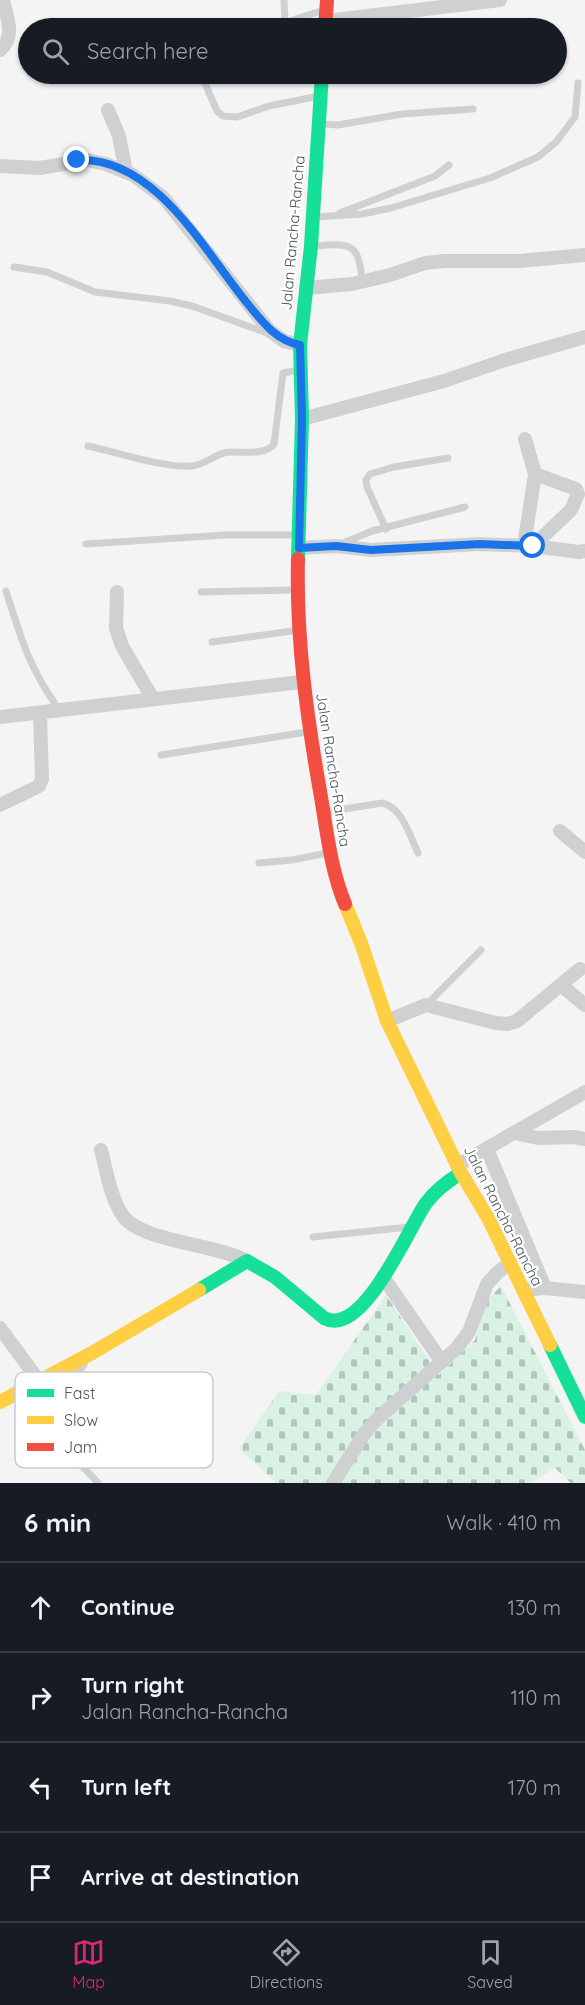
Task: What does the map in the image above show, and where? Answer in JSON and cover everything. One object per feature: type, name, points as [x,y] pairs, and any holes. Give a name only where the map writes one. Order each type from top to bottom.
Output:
[{"type":"main road","name":"Jalan Rancha-Rancha","points":[[322,84],[311,246],[300,345],[302,419],[298,590],[302,682],[330,853],[338,888],[361,943],[387,1021],[459,1169],[488,1218],[585,1417]]},
{"type":"main road","points":[[56,1372],[247,1261],[276,1277],[326,1319],[338,1320],[349,1316],[360,1307],[383,1276],[424,1205],[436,1190],[459,1169]]},
{"type":"main road","points":[[0,1402],[15,1394]]},
{"type":"street","points":[[0,50],[8,42],[10,36],[3,0]]},
{"type":"street","points":[[326,15],[500,0]]},
{"type":"street","points":[[108,110],[119,136],[126,172]]},
{"type":"street","points":[[0,166],[40,168],[87,160],[126,172],[164,198],[193,231],[224,275],[277,336],[284,341],[300,345]]},
{"type":"street","points":[[306,288],[362,281],[390,275],[425,263],[519,261],[585,255]]},
{"type":"street","points":[[302,419],[444,381],[505,360],[585,337]]},
{"type":"street","points":[[525,439],[535,474],[529,546]]},
{"type":"street","points":[[529,546],[571,510],[578,494],[576,489],[535,474]]},
{"type":"street","points":[[299,542],[371,550],[453,544],[529,546],[585,551]]},
{"type":"street","points":[[117,592],[116,628],[122,646],[153,699]]},
{"type":"street","points":[[0,717],[302,682]]},
{"type":"street","points":[[0,805],[39,786],[42,779],[40,713]]},
{"type":"street","points":[[560,831],[585,852]]},
{"type":"street","points":[[387,1021],[426,1005],[507,1024],[517,1021],[580,969]]},
{"type":"street","points":[[561,985],[585,1005]]},
{"type":"street","points":[[459,1169],[487,1149],[585,1092]]},
{"type":"street","points":[[515,1132],[538,1138],[585,1139]]},
{"type":"street","points":[[487,1149],[545,1288]]},
{"type":"street","points":[[100,1150],[113,1196],[119,1210],[131,1224],[145,1232],[225,1252],[247,1261]]},
{"type":"street","points":[[333,1483],[364,1434],[377,1419],[457,1348],[469,1332],[487,1284],[496,1273],[510,1263]]},
{"type":"street","points":[[383,1276],[442,1362]]},
{"type":"street","points":[[523,1290],[545,1288],[585,1292]]},
{"type":"street","points":[[0,1328],[32,1372]]},
{"type":"lane","points":[[284,0],[285,18]]},
{"type":"lane","points":[[313,217],[362,214],[414,201],[490,178],[538,157],[556,142],[575,117],[578,83]]},
{"type":"lane","points":[[205,84],[217,111],[223,116],[237,117],[269,106],[321,96]]},
{"type":"lane","points":[[319,124],[338,125],[402,114],[473,109]]},
{"type":"lane","points":[[335,215],[435,176],[449,165]]},
{"type":"lane","points":[[311,246],[339,244],[356,251],[361,260],[362,281]]},
{"type":"lane","points":[[14,267],[47,272],[95,292],[170,301],[192,306],[277,336]]},
{"type":"lane","points":[[88,446],[165,464],[190,466],[204,463],[219,454],[228,452],[268,449],[274,444],[283,373],[301,370]]},
{"type":"lane","points":[[386,529],[367,488],[366,480],[370,474],[394,467],[448,458]]},
{"type":"lane","points":[[336,546],[372,531],[465,507]]},
{"type":"lane","points":[[86,544],[225,535],[274,537],[299,542]]},
{"type":"lane","points":[[201,592],[298,590]]},
{"type":"lane","points":[[6,591],[31,666],[42,687],[60,711]]},
{"type":"lane","points":[[212,642],[299,630]]},
{"type":"lane","points":[[161,755],[310,732]]},
{"type":"lane","points":[[323,812],[382,803],[391,804],[418,853]]},
{"type":"lane","points":[[259,863],[330,853]]},
{"type":"lane","points":[[426,1005],[481,950]]},
{"type":"lane","points":[[313,1237],[413,1227]]},
{"type":"lane","points":[[78,1372],[92,1353]]},
{"type":"lane","points":[[84,1468],[98,1483]]},
{"type":"green space","points":[[501,1286],[585,1450],[585,1483],[571,1483],[555,1468],[530,1483],[277,1483],[239,1449],[279,1391],[316,1395],[386,1295],[439,1375],[475,1340],[487,1300]]},
{"type":"traffic: fast","points":[[298,559],[302,419],[300,345],[311,246],[321,84]]},
{"type":"traffic: fast","points":[[199,1290],[247,1261],[275,1277],[324,1318],[339,1320],[354,1312],[369,1297],[397,1255],[426,1203],[442,1186],[461,1173]]},
{"type":"traffic: fast","points":[[550,1345],[585,1417]]},
{"type":"traffic: slow","points":[[345,904],[361,943],[387,1021],[461,1173],[488,1218],[550,1345]]},
{"type":"traffic: slow","points":[[56,1372],[199,1290]]},
{"type":"traffic: slow","points":[[0,1402],[15,1394]]},
{"type":"traffic: jam","points":[[326,18],[327,0]]},
{"type":"traffic: jam","points":[[298,559],[299,619],[307,708],[330,851],[345,904]]},
{"type":"route","points":[[77,160],[96,161],[118,168],[133,175],[164,198],[193,231],[224,275],[270,331],[284,341],[300,345],[302,419],[299,548],[336,546],[371,550],[453,544],[533,546]]}]
